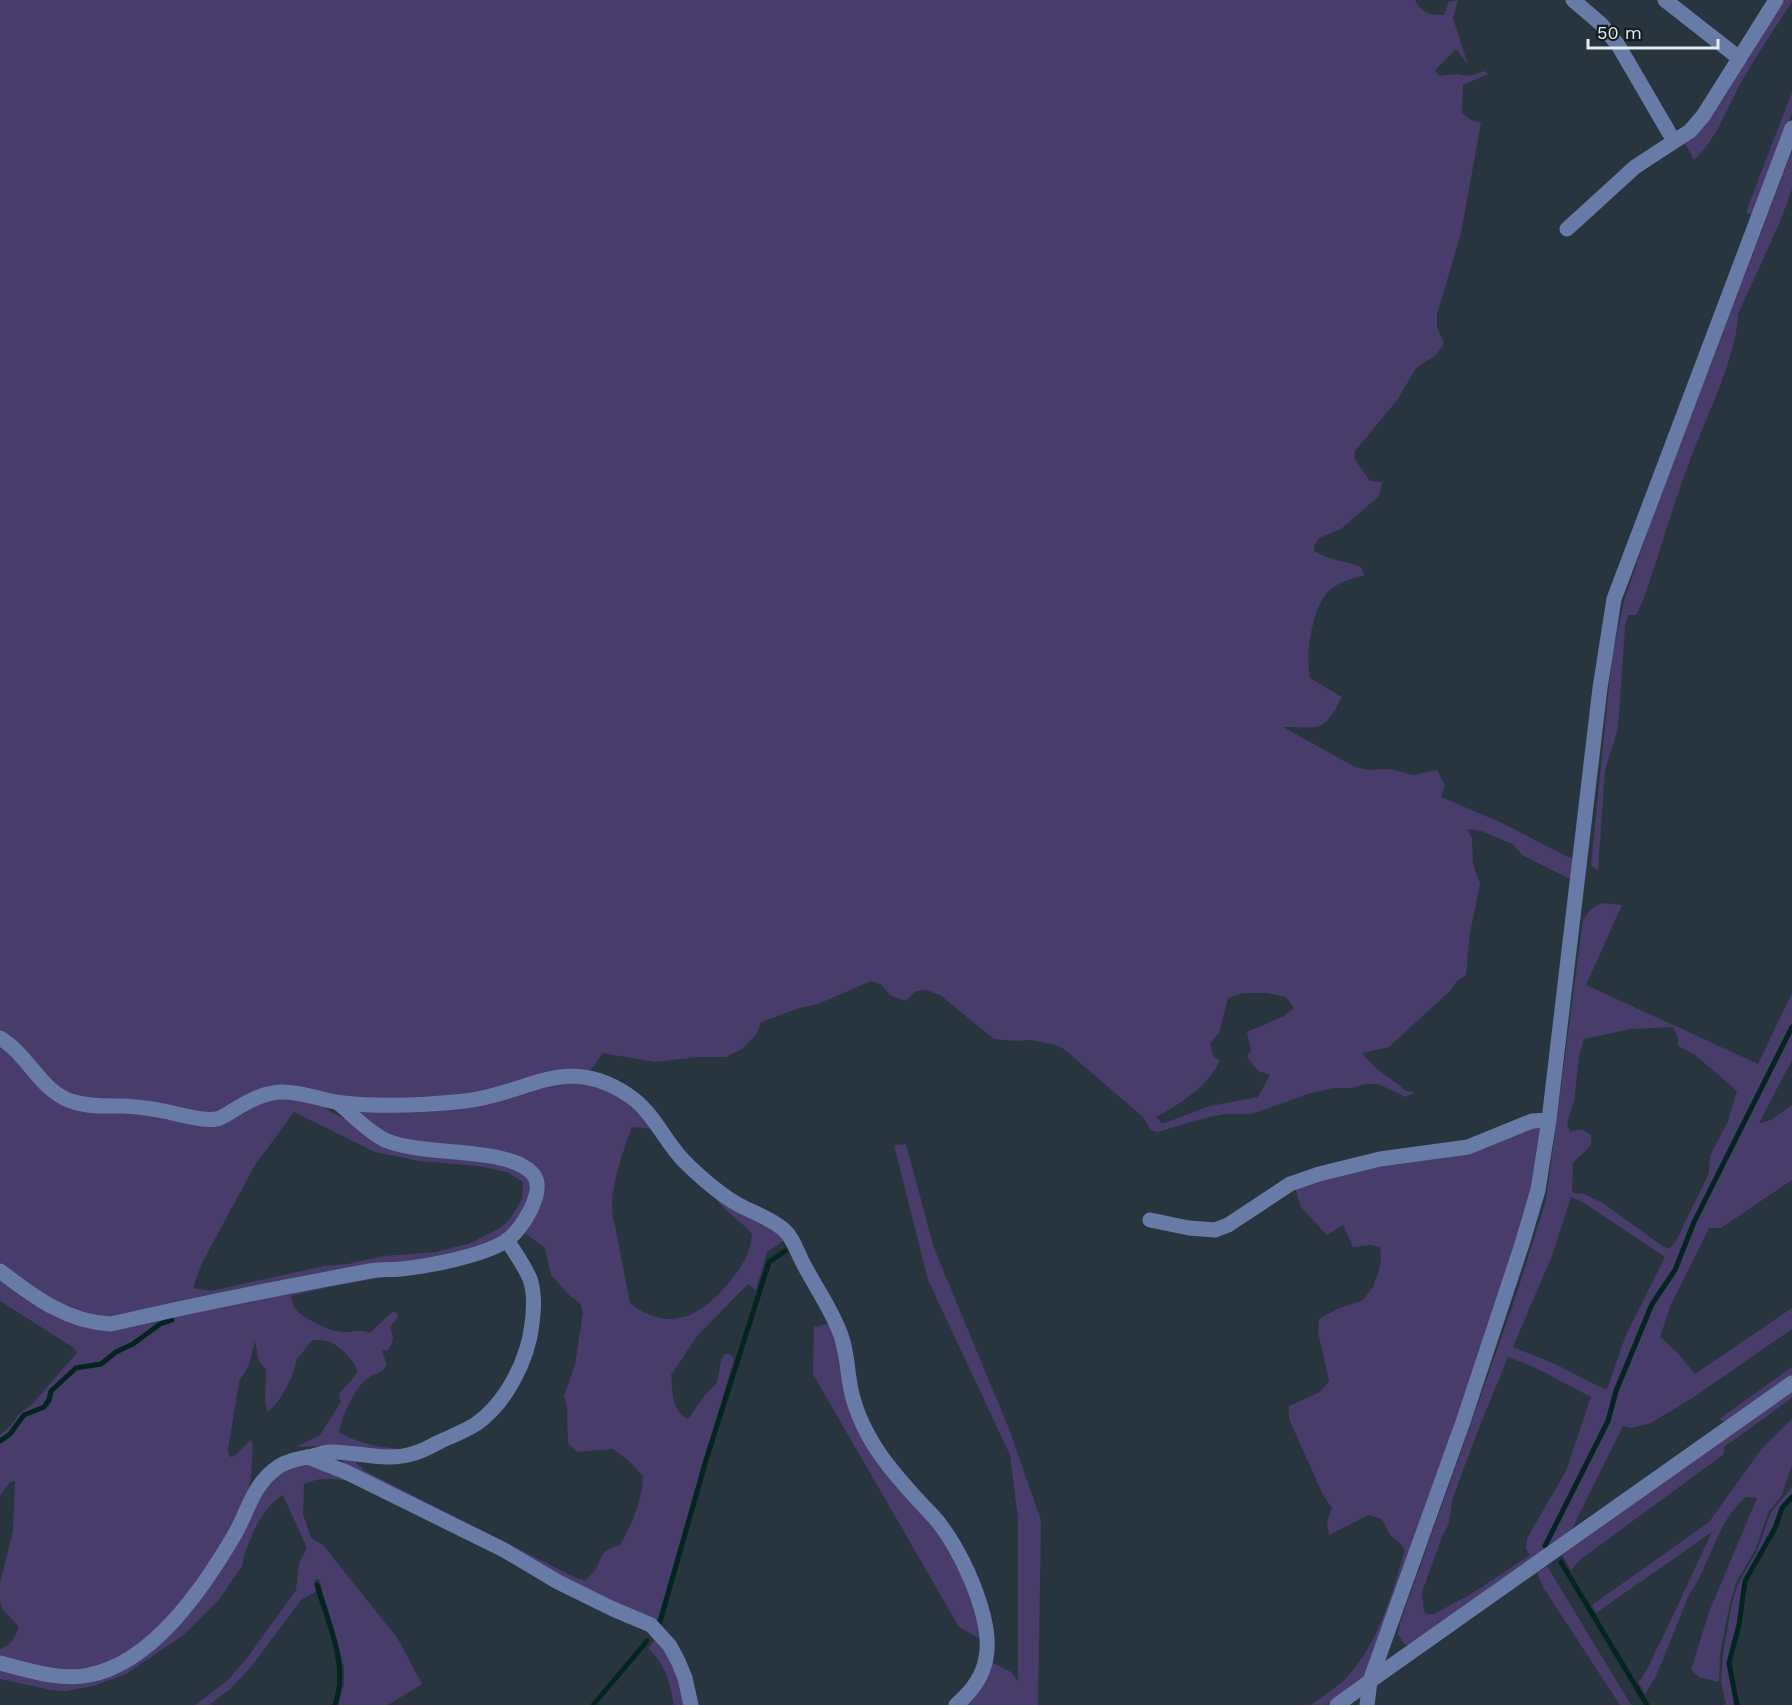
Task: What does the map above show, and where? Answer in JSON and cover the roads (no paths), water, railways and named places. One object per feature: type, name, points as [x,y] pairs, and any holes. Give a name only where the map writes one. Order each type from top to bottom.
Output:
[{"type":"street","points":[[1573,0],[1601,24],[1618,45],[1674,141]]},
{"type":"street","points":[[1665,0],[1739,58]]},
{"type":"street","points":[[1567,229],[1635,167],[1690,130],[1703,116],[1776,0]]},
{"type":"street","points":[[1367,1705],[1370,1682],[1464,1419],[1538,1190],[1549,1120],[1599,688],[1614,599],[1792,128]]},
{"type":"street","points":[[0,1038],[19,1052],[51,1090],[76,1103],[149,1109],[203,1120],[219,1119],[257,1097],[275,1092],[295,1092],[338,1103],[464,1101],[487,1098],[529,1083],[576,1076],[598,1079],[633,1098],[649,1114],[684,1161],[737,1204],[780,1226],[790,1235],[801,1261],[839,1329],[852,1393],[866,1433],[895,1474],[938,1521],[965,1564],[988,1641],[986,1660],[977,1682],[967,1696],[956,1705]]},
{"type":"street","points":[[0,1271],[55,1310],[93,1323],[111,1324],[373,1270],[430,1265],[484,1250],[507,1240],[519,1228],[533,1205],[538,1188],[535,1175],[521,1165],[498,1159],[435,1152],[385,1140],[373,1133],[338,1103]]},
{"type":"street","points":[[1150,1220],[1189,1228],[1215,1230],[1228,1225],[1290,1184],[1319,1174],[1380,1159],[1468,1147],[1532,1121],[1549,1120]]},
{"type":"street","points":[[0,1663],[57,1676],[89,1675],[114,1668],[157,1638],[216,1566],[245,1515],[253,1493],[266,1476],[280,1466],[296,1458],[329,1452],[388,1458],[414,1454],[478,1423],[507,1390],[528,1351],[534,1306],[531,1281],[522,1262],[507,1240]]},
{"type":"street","points":[[1337,1705],[1792,1383]]},
{"type":"street","points":[[308,1457],[346,1472],[504,1550],[581,1593],[651,1625],[670,1646],[678,1661],[685,1678],[691,1705]]},
{"type":"waterway","points":[[1545,1546],[1608,1421],[1616,1391],[1652,1304],[1675,1270],[1694,1222],[1792,1027]]},
{"type":"waterway","points":[[660,1622],[706,1460],[769,1262],[785,1251]]},
{"type":"waterway","points":[[0,1441],[10,1434],[24,1415],[44,1407],[51,1391],[76,1368],[101,1364],[160,1324],[172,1320]]},
{"type":"waterway","points":[[1737,1705],[1729,1663],[1739,1625],[1745,1581],[1775,1528],[1782,1508],[1792,1497]]},
{"type":"waterway","points":[[1561,1562],[1647,1705]]},
{"type":"waterway","points":[[317,1585],[338,1659],[340,1675],[335,1705]]},
{"type":"waterway","points":[[593,1705],[647,1641]]}]
